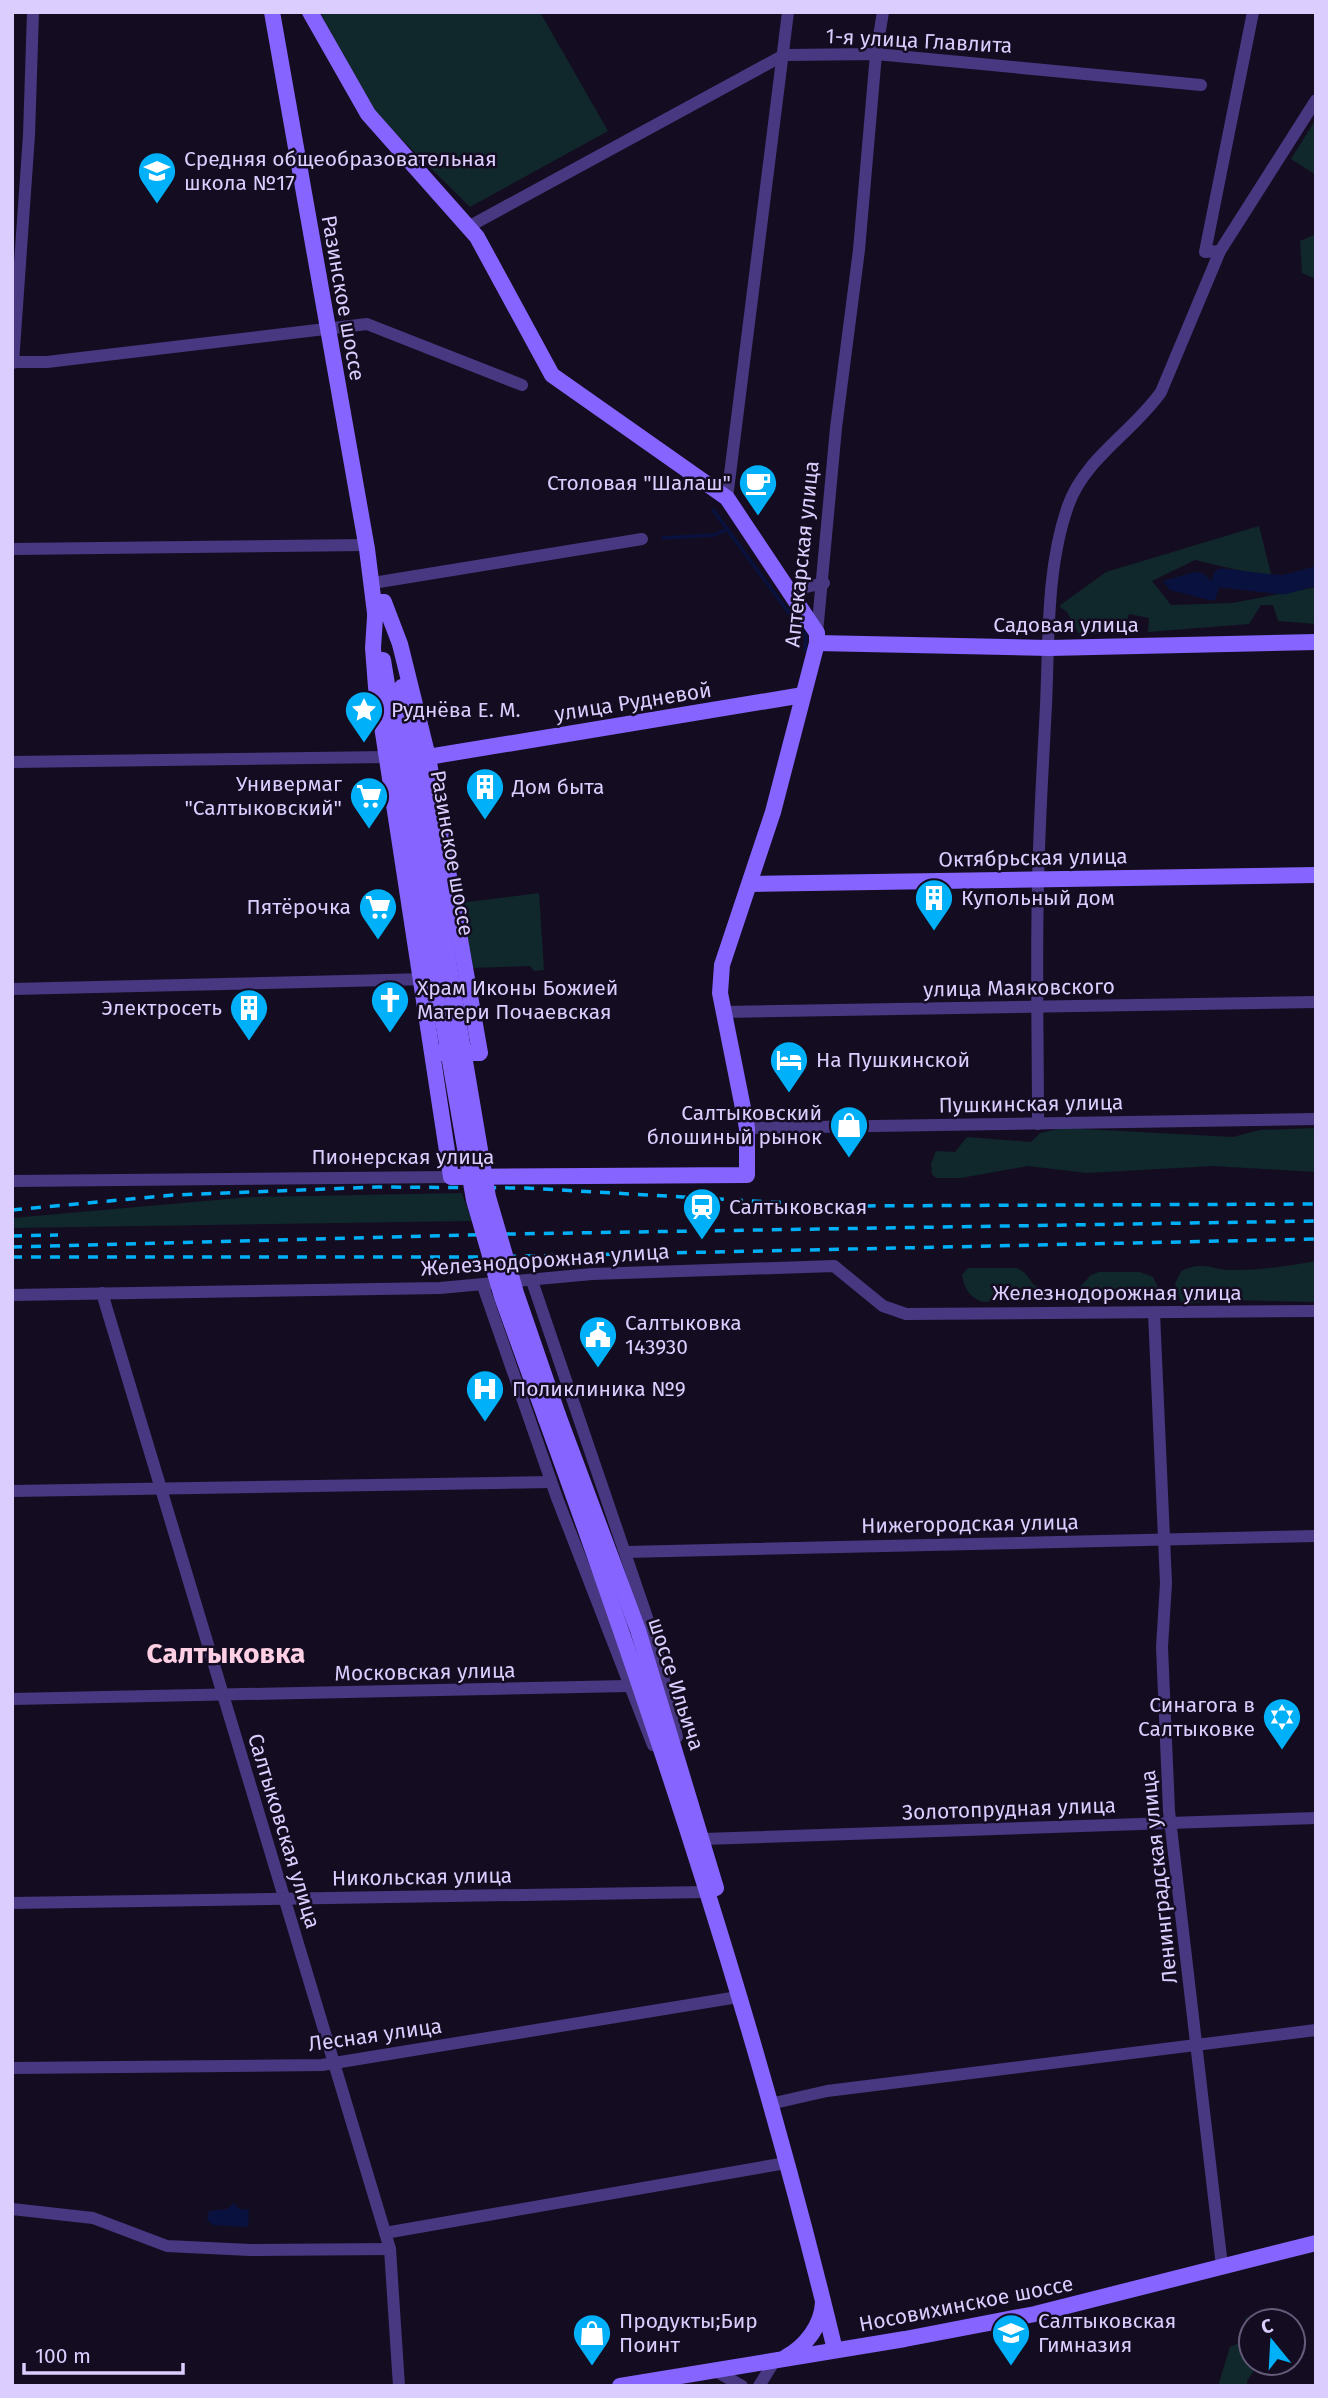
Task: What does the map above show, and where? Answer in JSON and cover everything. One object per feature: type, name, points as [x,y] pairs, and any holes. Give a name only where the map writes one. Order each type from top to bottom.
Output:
[{"type":"street","points":[[33,12],[29,135],[13,363],[47,362],[367,324],[522,385]]},
{"type":"street","name":"Разинское шоссе","points":[[272,12],[441,962],[488,1197],[552,1417]]},
{"type":"street","points":[[310,12],[368,114],[477,237],[552,375],[727,498],[817,638]]},
{"type":"street","points":[[727,498],[788,12]]},
{"type":"street","name":"Аптекарская улица","points":[[747,1128],[720,993],[722,965],[773,812],[817,638],[836,428],[859,250],[876,54],[883,12]]},
{"type":"street","points":[[1220,251],[1205,252],[1254,12]]},
{"type":"street","name":"1-я улица Главлита","points":[[468,227],[784,55],[876,54],[1201,85]]},
{"type":"street","points":[[1038,1124],[1038,879],[1055,566],[1067,507],[1077,485],[1093,464],[1150,408],[1161,392],[1220,251],[1316,100]]},
{"type":"street","points":[[379,582],[642,539]]},
{"type":"street","points":[[12,549],[367,547]]},
{"type":"street","name":"Разинское шоссе","points":[[367,547],[379,582],[379,606]]},
{"type":"street","points":[[789,591],[824,583]]},
{"type":"street","points":[[379,606],[375,674],[451,1177]]},
{"type":"street","points":[[379,606],[400,644],[428,757],[480,1053],[433,1053]]},
{"type":"street","name":"Садовая улица","points":[[817,638],[1049,648],[1316,642]]},
{"type":"street","name":"улица Рудневой","points":[[428,757],[803,695]]},
{"type":"street","points":[[12,762],[387,757]]},
{"type":"street","name":"Октябрьская улица","points":[[750,884],[1316,875]]},
{"type":"street","points":[[12,989],[468,978]]},
{"type":"street","name":"улица Маяковского","points":[[723,1012],[1316,1002]]},
{"type":"street","points":[[440,1098],[451,1121],[467,1144],[477,1177]]},
{"type":"street","name":"Пушкинская улица","points":[[747,1128],[1316,1119]]},
{"type":"street","name":"Пионерская улица","points":[[12,1181],[747,1175],[747,1128]]},
{"type":"street","name":"Железнодорожная улица","points":[[12,1295],[483,1286],[592,1273],[834,1266],[883,1306],[906,1314],[1316,1311]]},
{"type":"street","points":[[532,1281],[626,1552],[665,1678],[686,1784]]},
{"type":"street","points":[[483,1286],[551,1482],[628,1686],[679,1804]]},
{"type":"street","name":"Салтыковская улица","points":[[102,1293],[390,2249],[398,2386]]},
{"type":"street","name":"Ленинградская улица","points":[[1154,1313],[1165,1539],[1162,1647],[1170,1823],[1222,2266]]},
{"type":"street","points":[[502,1341],[506,1324],[516,1315],[535,1315],[547,1325]]},
{"type":"street","name":"шоссе Ильича","points":[[552,1417],[638,1630],[686,1784],[690,1819],[707,1892],[770,2104],[835,2350]]},
{"type":"street","name":"шоссе Ильича","points":[[552,1417],[679,1804],[703,1839],[722,1912],[732,1973]]},
{"type":"street","points":[[12,1491],[551,1482]]},
{"type":"street","name":"Нижегородская улица","points":[[626,1552],[1316,1536]]},
{"type":"street","name":"Московская улица","points":[[12,1699],[628,1686]]},
{"type":"street","name":"Золотопрудная улица","points":[[703,1839],[1316,1818]]},
{"type":"street","name":"Никольская улица","points":[[12,1903],[707,1892]]},
{"type":"street","name":"Лесная улица","points":[[12,2068],[334,2063],[738,1997]]},
{"type":"street","points":[[770,2104],[827,2091],[1316,2030]]},
{"type":"street","points":[[385,2233],[786,2163]]},
{"type":"street","points":[[12,2209],[93,2218],[167,2246],[390,2249]]},
{"type":"street","name":"Носовихинское шоссе","points":[[620,2386],[1035,2314],[1316,2243]]},
{"type":"street","points":[[759,2386],[779,2359],[807,2340],[820,2319],[823,2300]]},
{"type":"street","points":[[714,2370],[742,2386]]},
{"type":"green space","points":[[320,12],[540,12],[608,131],[470,207],[372,110]]},
{"type":"green space","points":[[1316,119],[1316,175],[1291,159]]},
{"type":"green space","points":[[1316,234],[1316,279],[1302,273],[1300,241]]},
{"type":"green space","points":[[1259,526],[1272,578],[1195,560],[1152,581],[1171,605],[1232,603],[1316,587],[1316,624],[1278,621],[1273,605],[1261,605],[1249,624],[1148,632],[1149,618],[1129,614],[1123,634],[1079,634],[1067,612],[1059,606],[1106,572]]},
{"type":"green space","points":[[539,893],[544,970],[534,971],[530,966],[470,968],[459,903]]},
{"type":"green space","points":[[1064,1128],[1233,1137],[1260,1130],[1314,1128],[1316,1172],[1213,1166],[1087,1173],[1028,1166],[961,1178],[936,1178],[932,1174],[931,1164],[936,1151],[955,1152],[967,1137],[1031,1142],[1040,1133]]},
{"type":"green space","points":[[462,1193],[472,1221],[12,1228],[12,1218],[250,1197]]},
{"type":"green space","points":[[1316,1261],[1316,1302],[1230,1300],[1185,1304],[1181,1302],[1175,1284],[1181,1271],[1197,1266],[1244,1270]]},
{"type":"green space","points":[[968,1268],[1017,1268],[1025,1273],[1034,1285],[1043,1289],[1077,1290],[1091,1275],[1099,1272],[1140,1272],[1153,1277],[1159,1289],[1152,1296],[1133,1301],[1090,1298],[983,1302],[971,1295],[964,1284],[962,1275]]},
{"type":"green space","points":[[1237,2344],[1237,2377],[1250,2377],[1248,2386],[1218,2386],[1230,2347]]},
{"type":"shaded area","points":[[1195,572],[1203,573],[1210,580],[1222,578],[1227,585],[1219,587],[1215,600],[1209,600],[1170,590],[1163,581]]},
{"type":"shaded area","points":[[234,2203],[239,2209],[249,2210],[248,2227],[213,2225],[207,2220],[209,2211],[227,2209]]},
{"type":"waterway","points":[[713,510],[806,636],[805,650]]},
{"type":"waterway","points":[[663,538],[714,535],[728,529]]},
{"type":"waterway","points":[[1222,578],[1283,585],[1316,576]]},
{"type":"railway","points":[[12,1210],[173,1195],[378,1187],[525,1188],[841,1206],[1316,1204]]},
{"type":"railway","points":[[12,1247],[509,1234],[1316,1221]]},
{"type":"railway","points":[[12,1236],[58,1235]]},
{"type":"railway","points":[[12,1257],[481,1257],[1316,1239]]},
{"type":"place","name":"Средняя общеобразовательная школа №17","points":[[157,205]]},
{"type":"place","name":"Столовая \"Шалаш\"","points":[[758,517]]},
{"type":"place","name":"Руднёва Е. М.","points":[[364,744]]},
{"type":"place","name":"Дом быта","points":[[485,821]]},
{"type":"place","name":"Универмаг \"Салтыковский\"","points":[[369,830]]},
{"type":"place","name":"Купольный дом","points":[[934,932]]},
{"type":"place","name":"Пятёрочка","points":[[378,941]]},
{"type":"place","name":"Храм Иконы Божией Матери Почаевская","points":[[390,1034]]},
{"type":"place","name":"Электросеть","points":[[249,1042]]},
{"type":"place","name":"На Пушкинской","points":[[789,1094]]},
{"type":"place","name":"Салтыковский блошиный рынок","points":[[849,1159]]},
{"type":"place","name":"Салтыковская","points":[[702,1241]]},
{"type":"place","name":"Салтыковка 143930","points":[[598,1369]]},
{"type":"place","name":"Поликлиника №9","points":[[485,1423]]},
{"type":"place","name":"Синагога в Салтыковке","points":[[1282,1751]]},
{"type":"place","name":"Продукты;Бир Поинт","points":[[592,2367]]},
{"type":"place","name":"Салтыковская Гимназия","points":[[1011,2367]]},
{"type":"district","name":"Салтыковка","points":[[226,1653]]}]
